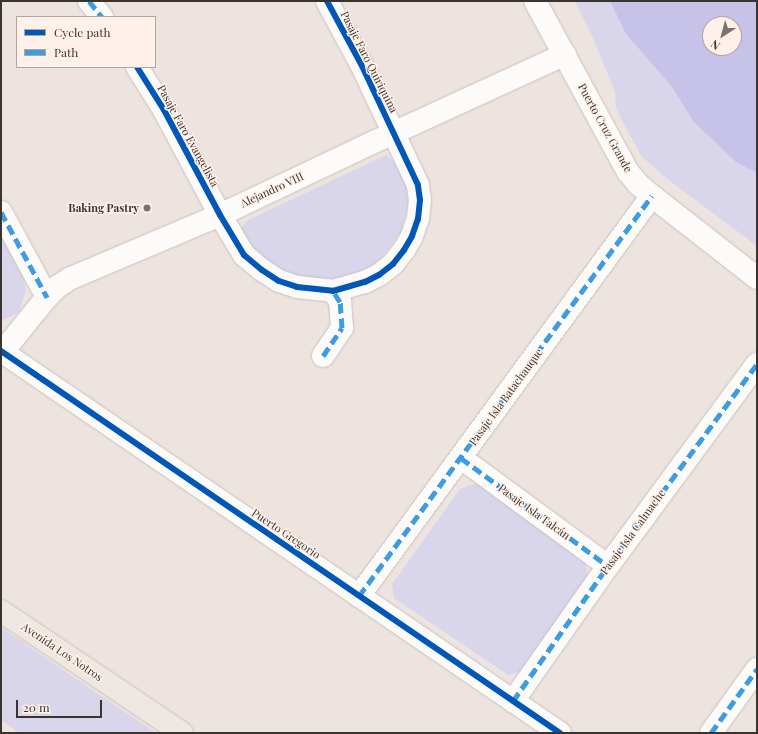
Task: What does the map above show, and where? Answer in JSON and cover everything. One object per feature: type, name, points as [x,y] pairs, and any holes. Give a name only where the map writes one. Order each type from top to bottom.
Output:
[{"type":"main road","name":"Avenida Los Notros","points":[[1,611],[182,733]]},
{"type":"street","points":[[89,1],[101,16]]},
{"type":"street","name":"Pasaje Faro Quiriquina","points":[[327,1],[361,64],[394,133],[418,185],[420,200],[418,219],[412,236],[393,264],[365,282],[333,291]]},
{"type":"street","name":"Puerto Cruz Grande","points":[[535,1],[565,54],[624,166],[638,184],[757,278]]},
{"type":"street","name":"Alejandro VIII","points":[[1,352],[47,297],[71,278],[220,215],[565,54]]},
{"type":"street","name":"Pasaje Faro Evangelista","points":[[138,68],[164,110],[220,215],[244,255],[262,270],[279,281],[297,287],[333,291]]},
{"type":"street","name":"Pasaje Isla Batachauque","points":[[359,596],[652,196]]},
{"type":"street","points":[[1,212],[47,297]]},
{"type":"street","points":[[323,356],[342,328],[340,302],[333,291]]},
{"type":"street","name":"Puerto Gregorio","points":[[1,352],[560,733]]},
{"type":"street","name":"Pasaje Isla Calmache","points":[[513,701],[608,566],[757,364]]},
{"type":"street","name":"Pasaje Isla Talcán","points":[[461,458],[608,566]]},
{"type":"street","points":[[711,733],[757,669]]},
{"type":"shaded area","points":[[575,1],[610,1],[626,34],[672,87],[693,121],[737,163],[757,173],[757,246],[670,181],[642,157],[621,119],[616,107],[615,92],[592,36]]},
{"type":"shaded area","points":[[610,1],[757,1],[757,173],[737,163],[693,121],[672,87],[626,34]]},
{"type":"shaded area","points":[[386,155],[400,166],[407,188],[408,205],[401,232],[384,255],[371,267],[347,278],[319,282],[286,273],[259,258],[240,231],[246,221]]},
{"type":"shaded area","points":[[1,235],[21,268],[26,291],[19,312],[1,321]]},
{"type":"shaded area","points":[[478,483],[586,563],[588,583],[525,671],[508,675],[394,598],[392,584],[460,489]]},
{"type":"shaded area","points":[[1,627],[156,733],[20,733],[1,720]]},
{"type":"marked path","points":[[89,1],[101,16]]},
{"type":"marked path","points":[[359,596],[652,196]]},
{"type":"marked path","points":[[1,212],[47,297]]},
{"type":"marked path","points":[[323,356],[342,328],[340,302],[333,291]]},
{"type":"marked path","points":[[513,701],[608,566],[757,364]]},
{"type":"marked path","points":[[461,458],[608,566]]},
{"type":"marked path","points":[[711,733],[757,669]]},
{"type":"cycle path","points":[[138,68],[164,110],[220,215],[244,255],[262,270],[279,281],[297,287],[333,291],[365,282],[379,275],[393,264],[404,250],[412,236],[418,219],[420,200],[418,185],[361,64],[327,1]]},
{"type":"cycle path","points":[[1,351],[560,733]]},
{"type":"place","name":"Baking Pastry","points":[[147,208]]}]
